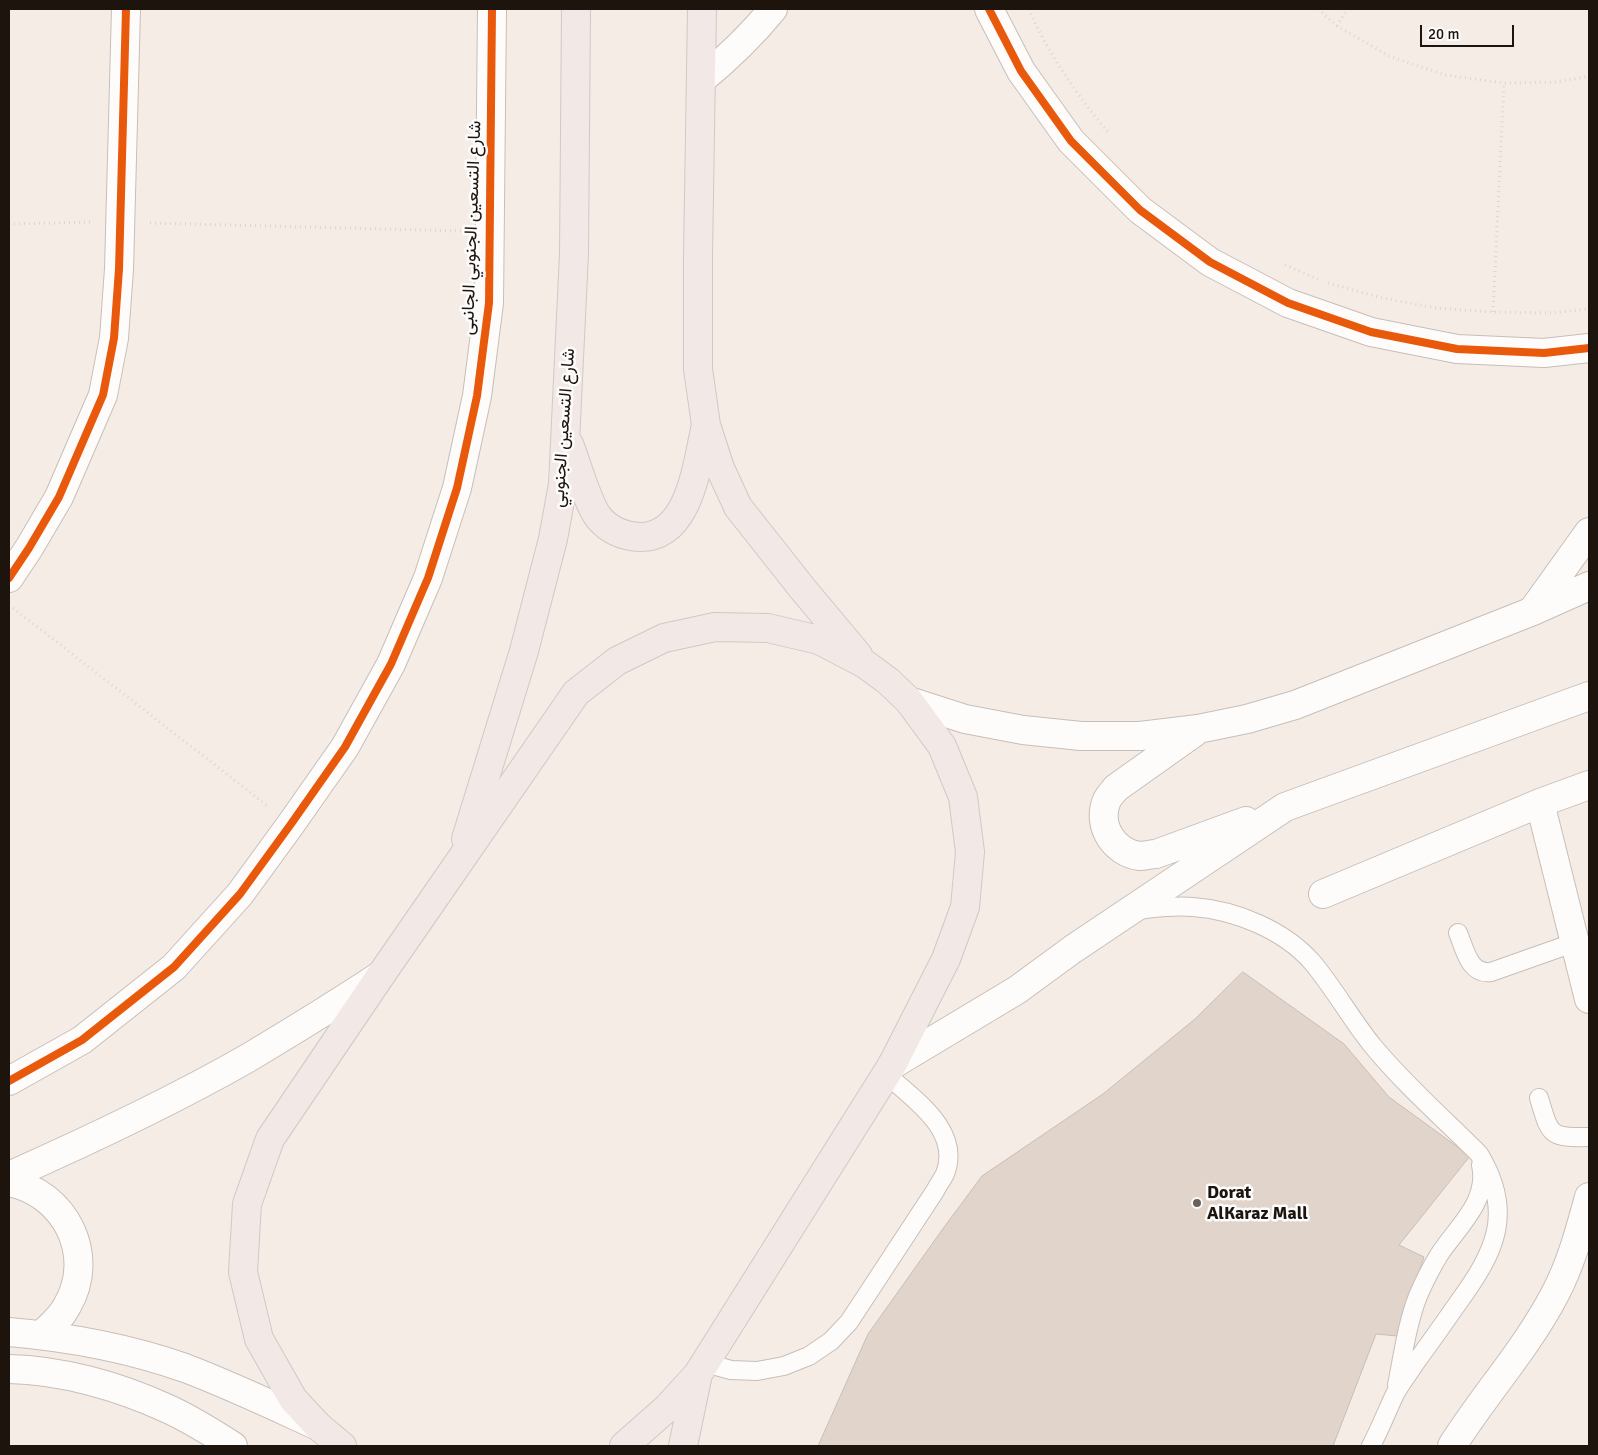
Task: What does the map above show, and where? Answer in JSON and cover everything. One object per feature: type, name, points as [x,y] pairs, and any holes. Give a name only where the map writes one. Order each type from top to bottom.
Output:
[{"type":"main road","name":"شارع التسعين الجنوبي","points":[[459,863],[512,694],[553,539],[563,484],[574,254],[576,9]]},
{"type":"main road","points":[[702,9],[698,369],[706,425],[720,468],[738,507],[865,664]]},
{"type":"main road","points":[[566,435],[598,517],[612,530],[628,537],[647,537],[664,530],[678,518],[687,500],[706,425]]},
{"type":"main road","points":[[342,1446],[318,1426],[293,1399],[259,1340],[243,1272],[247,1204],[270,1139],[576,693],[617,661],[664,638],[716,627],[768,628],[818,640],[865,664],[888,681],[909,701],[942,746],[963,797],[970,852],[965,907],[946,959],[889,1069],[702,1368],[668,1408],[624,1446]]},
{"type":"main road","points":[[683,1446],[702,1368]]},
{"type":"street","points":[[9,578],[59,497],[103,395],[114,338],[120,222],[126,9]]},
{"type":"street","name":"شارع التسعين الجنوبي الجانبى","points":[[9,1081],[82,1040],[174,967],[240,894],[291,824],[345,747],[390,664],[428,578],[457,488],[477,396],[489,303],[492,9]]},
{"type":"street","points":[[701,80],[726,60],[751,36],[773,9]]},
{"type":"street","points":[[989,9],[1021,70],[1071,141],[1140,210],[1210,262],[1288,303],[1371,332],[1457,349],[1544,353],[1589,348]]},
{"type":"street","points":[[1533,611],[1589,532]]},
{"type":"street","points":[[909,701],[965,719],[1023,730],[1081,736],[1140,736],[1198,729],[1247,719],[1295,705],[1533,611],[1589,586]]},
{"type":"street","points":[[1198,729],[1116,788],[1107,800],[1104,815],[1106,830],[1114,843],[1126,852],[1141,856],[1156,854],[1589,696]]},
{"type":"street","points":[[1323,894],[1540,803],[1589,785]]},
{"type":"street","points":[[1540,803],[1589,999]]},
{"type":"street","points":[[889,1069],[1017,990],[1072,949],[1285,807]]},
{"type":"street","points":[[9,1176],[107,1131],[195,1086],[314,1018],[381,975]]},
{"type":"street","points":[[9,1182],[36,1191],[51,1202],[63,1217],[72,1234],[78,1252],[75,1289],[67,1306],[56,1322],[41,1335]]},
{"type":"street","points":[[1452,1446],[1520,1350],[1555,1294],[1578,1236],[1589,1197]]},
{"type":"street","points":[[9,1332],[89,1342],[137,1353],[228,1385],[318,1426]]},
{"type":"street","points":[[9,1369],[57,1374],[130,1393],[167,1408],[202,1426],[233,1446]]},
{"type":"lane","points":[[1131,911],[1162,907],[1193,907],[1223,911],[1267,929],[1296,948],[1311,961],[1323,976],[1373,1046],[1479,1154],[1488,1169],[1498,1202],[1497,1227],[1490,1252],[1469,1288],[1396,1393],[1371,1446]]},
{"type":"lane","points":[[1458,933],[1471,964],[1474,968],[1485,973],[1576,942]]},
{"type":"lane","points":[[702,1368],[758,1371],[784,1366],[809,1356],[831,1341],[849,1322],[935,1191],[945,1173],[948,1153],[944,1133],[933,1117],[889,1069]]},
{"type":"lane","points":[[1539,1098],[1547,1124],[1556,1134],[1569,1137],[1589,1137]]},
{"type":"lane","points":[[1396,1393],[1404,1345],[1418,1297],[1440,1254],[1466,1221],[1481,1191],[1483,1173],[1479,1154]]},
{"type":"path","points":[[1029,9],[1050,51],[1090,112],[1110,134]]},
{"type":"path","points":[[1318,9],[1337,26],[1389,56],[1445,76],[1504,83],[1557,82],[1589,76]]},
{"type":"path","points":[[1337,26],[1347,9]]},
{"type":"path","points":[[1493,312],[1504,83]]},
{"type":"path","points":[[9,224],[120,222],[489,231]]},
{"type":"path","points":[[1278,262],[1322,281],[1378,298],[1435,308],[1551,313],[1589,309]]},
{"type":"path","points":[[9,604],[291,824]]},
{"type":"building","name":"Dorat AlKaraz Mall","points":[[1243,972],[1344,1044],[1389,1097],[1470,1156],[1399,1245],[1424,1257],[1397,1336],[1376,1334],[1333,1446],[818,1446],[868,1334],[982,1176],[1103,1094],[1195,1019]]},
{"type":"cycle path","points":[[9,578],[59,497],[103,395],[114,338],[119,269],[126,9]]},
{"type":"cycle path","points":[[9,1081],[82,1040],[174,967],[240,894],[291,824],[345,747],[391,664],[428,578],[457,488],[477,396],[489,303],[492,9]]},
{"type":"cycle path","points":[[989,9],[1021,71],[1071,141],[1140,210],[1210,262],[1288,303],[1371,332],[1457,349],[1544,353],[1589,348]]},
{"type":"place","name":"Dorat AlKaraz Mall","points":[[1197,1203]]}]
